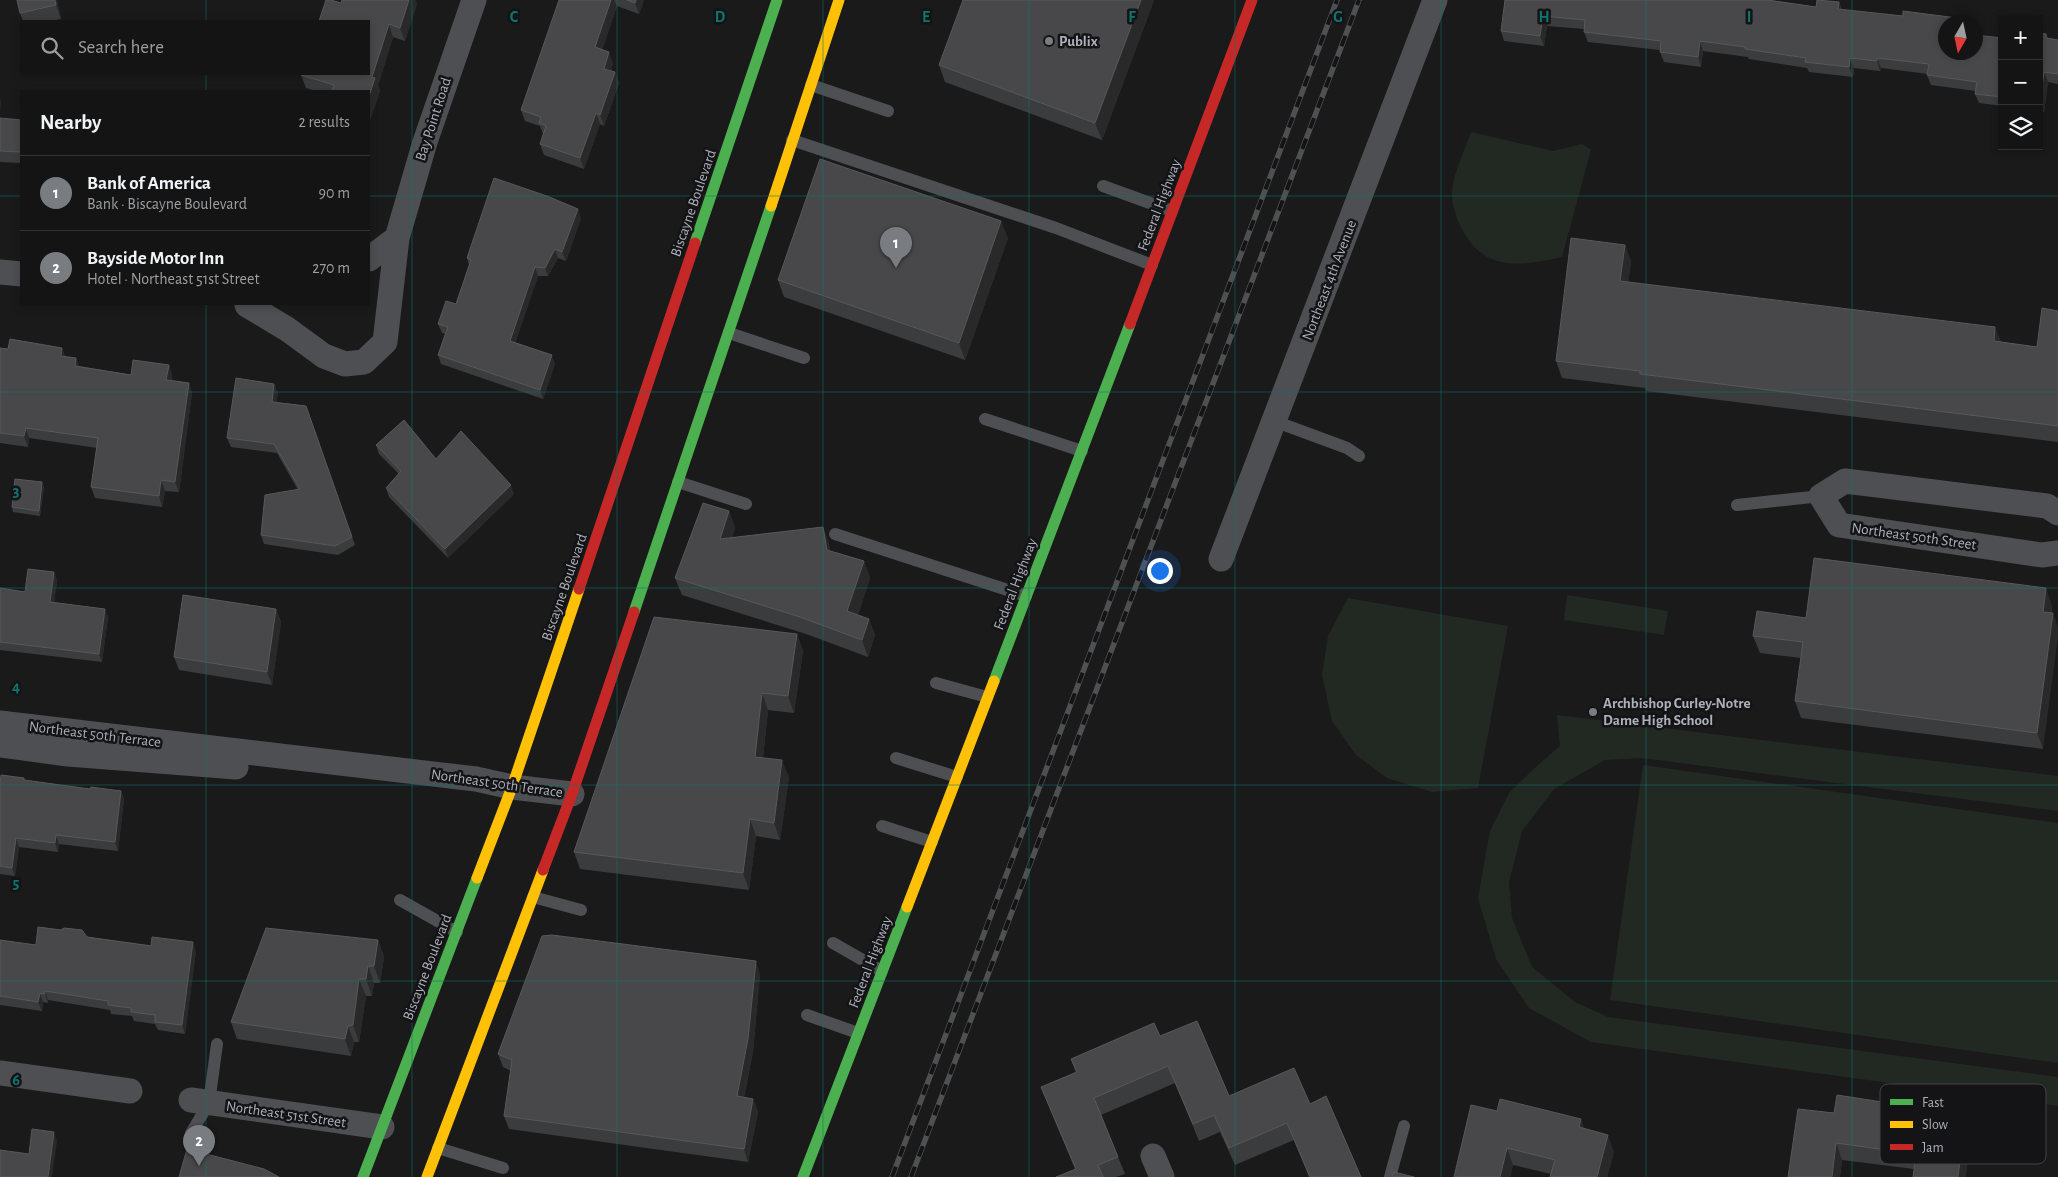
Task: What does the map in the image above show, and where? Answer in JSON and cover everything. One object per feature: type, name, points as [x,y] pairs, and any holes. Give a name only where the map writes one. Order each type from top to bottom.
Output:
[{"type":"main road","name":"Biscayne Boulevard","points":[[363,1177],[510,791],[777,0]]},
{"type":"main road","points":[[427,1177],[572,794],[729,333],[839,0]]},
{"type":"main road","name":"Federal Highway","points":[[803,1177],[1082,451],[1252,0]]},
{"type":"street","name":"Bay Point Road","points":[[249,305],[287,329],[324,356],[345,364],[364,362],[385,342],[397,238],[424,142],[474,0]]},
{"type":"street","name":"Northeast 4th Avenue","points":[[1222,559],[1414,61],[1435,0]]},
{"type":"street","points":[[370,257],[397,238]]},
{"type":"street","points":[[0,272],[20,274]]},
{"type":"street","points":[[1821,496],[1845,481],[2047,506],[2058,513]]},
{"type":"street","name":"Northeast 50th Street","points":[[1821,496],[1839,525],[2042,554],[2058,553]]},
{"type":"street","name":"Northeast 50th Terrace","points":[[0,723],[476,779],[510,791]]},
{"type":"street","name":"Northeast 50th Terrace","points":[[0,745],[68,754],[330,774],[510,791],[572,794]]},
{"type":"street","points":[[0,1073],[130,1091]]},
{"type":"street","name":"Northeast 51st Street","points":[[200,1101],[382,1127]]},
{"type":"lane","points":[[811,85],[888,111]]},
{"type":"lane","points":[[792,140],[1056,228],[1152,265]]},
{"type":"lane","points":[[1103,186],[1172,212]]},
{"type":"lane","points":[[729,333],[804,358]]},
{"type":"lane","points":[[986,419],[1082,451]]},
{"type":"lane","points":[[1274,420],[1347,448],[1359,456]]},
{"type":"lane","points":[[678,482],[746,504]]},
{"type":"lane","points":[[1736,505],[1821,496]]},
{"type":"lane","points":[[835,534],[1026,596]]},
{"type":"lane","points":[[936,683],[988,697]]},
{"type":"lane","points":[[896,758],[957,776]]},
{"type":"lane","points":[[882,826],[932,842]]},
{"type":"lane","points":[[533,897],[581,910]]},
{"type":"lane","points":[[400,900],[457,932]]},
{"type":"lane","points":[[833,943],[882,971]]},
{"type":"lane","points":[[807,1015],[858,1033]]},
{"type":"lane","points":[[191,1133],[217,1044]]},
{"type":"lane","points":[[1390,1177],[1404,1126]]},
{"type":"lane","points":[[438,1148],[503,1168]]},
{"type":"shaded area","points":[[1471,132],[1553,151],[1582,144],[1591,150],[1562,257],[1531,263],[1503,262],[1479,251],[1469,240],[1456,215],[1452,194],[1453,183]]},
{"type":"shaded area","points":[[1567,595],[1668,611],[1664,635],[1564,620]]},
{"type":"shaded area","points":[[1348,598],[1508,626],[1478,788],[1432,792],[1387,778],[1356,755],[1332,721],[1322,675],[1328,636]]},
{"type":"shaded area","points":[[1557,715],[2058,776],[2058,811],[1641,758],[1605,760],[1554,789],[1522,831],[1509,882],[1512,918],[1532,967],[1575,1002],[1608,1017],[2058,1077],[2058,1106],[2046,1104],[2046,1084],[1897,1084],[1591,1042],[1529,1008],[1496,959],[1478,898],[1490,831],[1509,793],[1560,746]]},
{"type":"shaded area","points":[[1643,765],[2058,823],[2058,1063],[1610,1000]]},
{"type":"building","points":[[17,0],[55,0],[56,5],[20,13]]},
{"type":"building","points":[[326,0],[341,3],[342,0],[409,0],[400,28],[389,24],[372,77],[375,78],[370,93],[370,90],[332,90],[334,85],[301,75],[370,75],[370,20],[319,20]]},
{"type":"building","points":[[559,0],[611,0],[595,47],[609,52],[604,69],[615,72],[600,115],[596,113],[580,158],[540,144],[546,126],[539,123],[541,117],[521,110]]},
{"type":"building","name":"Publix","points":[[963,0],[1141,0],[1095,123],[939,65]]},
{"type":"building","points":[[1505,0],[1767,0],[1816,7],[1817,0],[1839,2],[1838,9],[1903,16],[1903,11],[1938,16],[1938,60],[1983,60],[1983,36],[1998,38],[1998,97],[1975,94],[1977,82],[1927,75],[1929,64],[1877,58],[1877,61],[1850,58],[1849,67],[1805,62],[1806,58],[1700,41],[1698,57],[1660,52],[1661,41],[1584,32],[1585,20],[1543,16],[1540,36],[1501,31]]},
{"type":"building","points":[[2043,34],[2046,34],[2046,38],[2058,40],[2058,74],[2044,72],[2043,80]]},
{"type":"building","points":[[0,118],[20,120],[20,152],[0,151]]},
{"type":"building","points":[[820,159],[1001,221],[959,343],[778,280]]},
{"type":"building","points":[[494,178],[578,209],[562,252],[555,249],[545,268],[535,267],[510,341],[552,355],[540,390],[438,355],[448,327],[438,324],[446,301],[456,304],[471,260],[467,258]]},
{"type":"building","points":[[1571,238],[1625,245],[1620,281],[1995,327],[1994,341],[2037,347],[2042,308],[2058,311],[2058,426],[1640,374],[1640,371],[1556,361]]},
{"type":"building","points":[[10,339],[62,348],[61,356],[76,358],[75,366],[131,375],[133,360],[169,365],[166,380],[189,383],[175,482],[161,480],[159,496],[91,487],[98,438],[26,428],[24,436],[0,433],[0,348],[8,349]]},
{"type":"building","points":[[236,378],[274,384],[272,402],[306,406],[352,537],[335,546],[261,535],[265,495],[300,489],[274,444],[227,438]]},
{"type":"building","points":[[404,420],[436,459],[461,431],[511,485],[445,549],[386,488],[401,471],[376,445]]},
{"type":"building","points":[[15,479],[42,482],[39,511],[12,507]]},
{"type":"building","points":[[703,503],[729,511],[720,539],[823,527],[827,550],[864,561],[847,611],[869,619],[862,640],[800,617],[675,578]]},
{"type":"building","points":[[1814,558],[2046,588],[2043,612],[2053,613],[2037,733],[1795,701],[1803,642],[1753,636],[1757,611],[1806,618]]},
{"type":"building","points":[[28,569],[54,572],[50,602],[105,609],[99,654],[0,642],[0,588],[25,592]]},
{"type":"building","points":[[183,595],[276,609],[267,672],[174,657]]},
{"type":"building","points":[[654,617],[797,634],[788,696],[762,693],[755,757],[782,760],[774,823],[750,819],[743,873],[574,852]]},
{"type":"building","points":[[1,775],[90,789],[91,787],[121,791],[115,842],[56,835],[55,843],[16,838],[12,868],[0,866]]},
{"type":"building","points":[[38,927],[82,930],[87,937],[151,946],[152,937],[193,942],[182,1025],[155,1022],[155,1015],[131,1012],[131,1008],[108,1005],[108,1001],[45,991],[45,994],[40,993],[38,1002],[0,996],[0,940],[36,945]]},
{"type":"building","points":[[266,928],[378,940],[374,966],[368,966],[366,979],[359,979],[353,1025],[348,1026],[345,1039],[231,1022]]},
{"type":"building","points":[[552,935],[756,961],[748,1039],[737,1096],[753,1099],[744,1149],[504,1116],[512,1060],[498,1054],[542,936]]},
{"type":"building","points":[[1197,1021],[1229,1096],[1294,1068],[1310,1104],[1326,1096],[1361,1177],[1310,1177],[1287,1123],[1229,1148],[1214,1115],[1193,1124],[1168,1066],[1094,1098],[1118,1157],[1098,1165],[1103,1177],[1056,1177],[1076,1169],[1041,1087],[1077,1072],[1071,1059],[1154,1023],[1160,1036]]},
{"type":"building","points":[[1837,1095],[1880,1102],[1880,1149],[1836,1143],[1832,1177],[1788,1177],[1798,1109],[1834,1113]]},
{"type":"building","points":[[1500,1099],[1581,1119],[1579,1127],[1608,1135],[1597,1177],[1550,1177],[1555,1160],[1507,1148],[1500,1177],[1454,1177],[1471,1105],[1497,1111]]},
{"type":"building","points":[[32,1129],[54,1132],[48,1177],[0,1177],[0,1150],[29,1154]]},
{"type":"building","points":[[187,1149],[264,1169],[279,1177],[179,1177]]},
{"type":"building","points":[[1915,1164],[1960,1164],[1958,1177],[1913,1177]]},
{"type":"building","points":[[1394,1172],[1414,1177],[1392,1177]]},
{"type":"railway","points":[[892,1177],[1337,0]]},
{"type":"railway","points":[[911,1177],[1359,0]]},
{"type":"traffic: fast","points":[[695,243],[777,0]]},
{"type":"traffic: fast","points":[[634,612],[771,206]]},
{"type":"traffic: fast","points":[[994,681],[1130,324]]},
{"type":"traffic: fast","points":[[363,1177],[477,878]]},
{"type":"traffic: fast","points":[[803,1177],[907,907]]},
{"type":"traffic: slow","points":[[771,206],[839,0]]},
{"type":"traffic: slow","points":[[477,878],[512,787],[579,589]]},
{"type":"traffic: slow","points":[[907,907],[994,681]]},
{"type":"traffic: slow","points":[[427,1177],[543,870]]},
{"type":"traffic: jam","points":[[1130,324],[1252,0]]},
{"type":"traffic: jam","points":[[579,589],[695,243]]},
{"type":"traffic: jam","points":[[543,870],[572,794],[634,612]]},
{"type":"place","name":"Publix","points":[[1049,41]]},
{"type":"place","name":"Bank of America","points":[[896,268]]},
{"type":"place","name":"Archbishop Curley-Notre Dame High School","points":[[1593,712]]},
{"type":"place","name":"Bayside Motor Inn","points":[[199,1166]]}]
